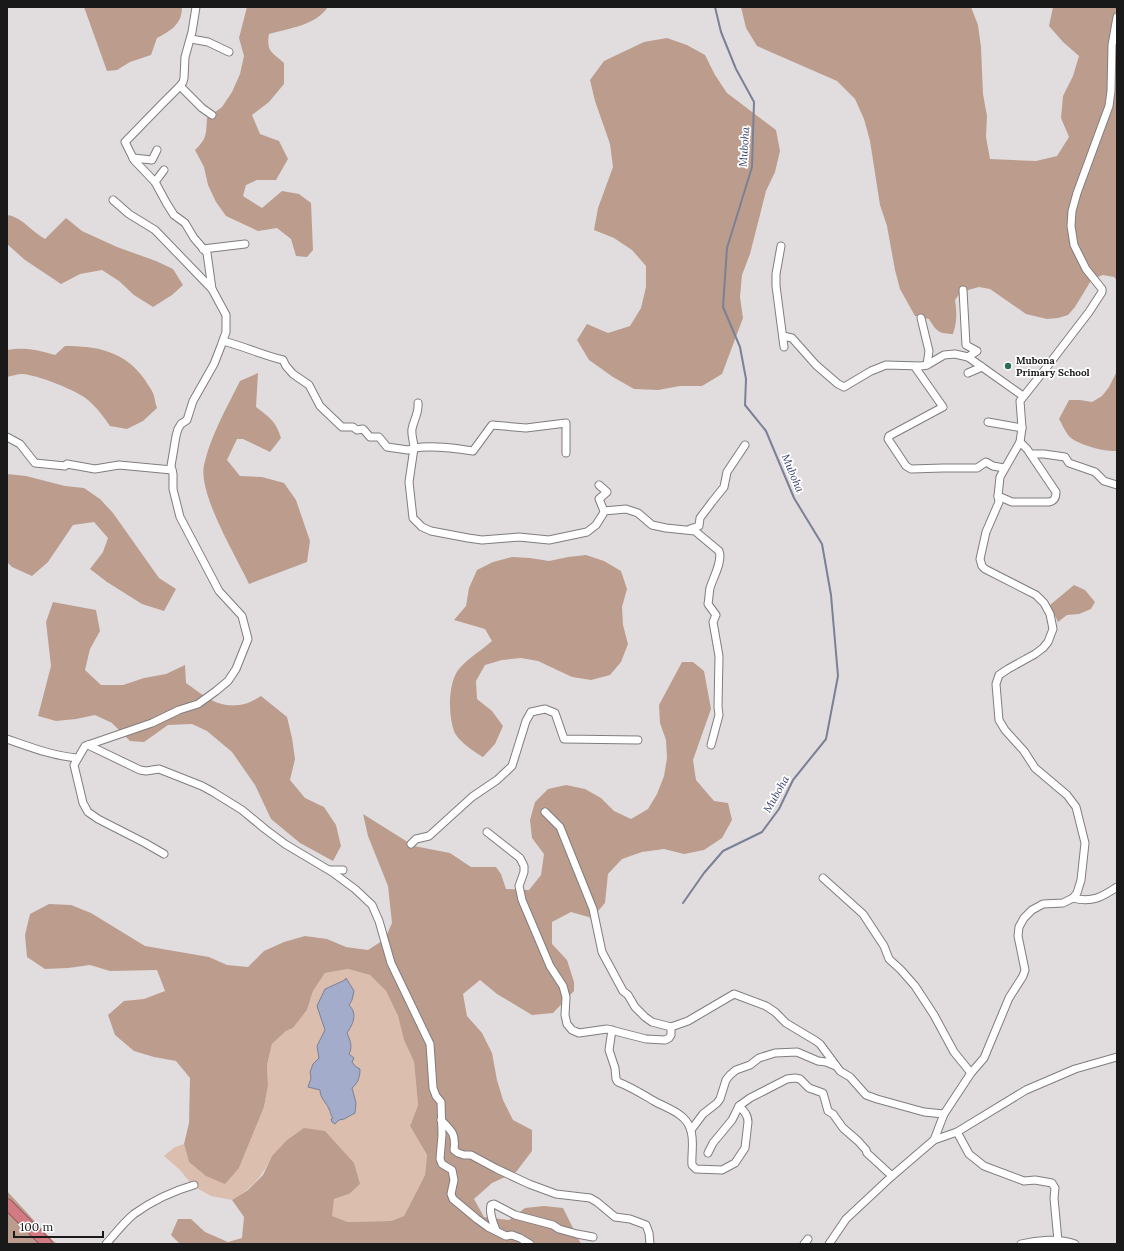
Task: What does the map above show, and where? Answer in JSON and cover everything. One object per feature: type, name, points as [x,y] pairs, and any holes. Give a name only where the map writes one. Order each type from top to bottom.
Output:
[{"type":"highway","points":[[7,1204],[47,1244]]},
{"type":"street","points":[[196,7],[185,57],[184,78],[180,86],[126,141],[126,144],[133,158],[155,182],[174,215],[185,223],[194,238],[206,253],[212,289]]},
{"type":"street","points":[[934,1140],[944,1114],[971,1073],[984,1058],[1009,998],[1025,970],[1018,936],[1019,927],[1024,918],[1032,910],[1043,904],[1063,903],[1073,898],[1078,893],[1081,880],[1085,842],[1076,807],[1067,795],[1035,768],[1024,751],[1005,730],[999,720],[996,684],[999,675],[1043,648],[1048,642],[1053,629],[1050,614],[1044,603],[1028,591],[985,569],[980,559],[986,532],[999,502],[998,496],[1000,477],[1020,442],[1022,428],[1020,401],[1089,312],[1102,292],[1102,289],[1086,269],[1074,245],[1071,221],[1077,193],[1109,106],[1111,91],[1112,45],[1117,17]]},
{"type":"street","points":[[190,39],[208,42],[229,52]]},
{"type":"street","points":[[180,86],[202,108],[212,115]]},
{"type":"street","points":[[133,158],[152,160],[157,150]]},
{"type":"street","points":[[155,182],[164,170]]},
{"type":"street","points":[[113,200],[129,214],[156,230],[212,289],[226,315],[226,332],[214,364],[193,401],[187,420],[181,424],[176,436],[171,460],[172,489],[180,517],[219,591],[232,607],[238,610],[242,616],[248,639],[246,646],[236,669],[228,681],[198,704],[179,710],[152,723],[85,746],[74,765],[82,803],[88,812],[98,819],[164,854]]},
{"type":"street","points":[[203,249],[245,244]]},
{"type":"street","points":[[781,246],[776,274],[776,286],[784,347]]},
{"type":"street","points":[[963,290],[966,345],[977,351],[968,357]]},
{"type":"street","points":[[921,318],[929,351],[927,365]]},
{"type":"street","points":[[783,336],[792,338],[816,365],[838,384],[844,387],[871,371],[886,365],[915,367],[927,365],[944,355],[955,354],[968,357],[1023,396]]},
{"type":"street","points":[[223,341],[265,356],[283,360],[293,374],[309,385],[320,406],[342,427],[353,427],[357,430],[363,429],[370,436],[379,436],[387,447],[408,450],[425,446],[473,451],[492,424],[526,428],[566,423],[566,453]]},
{"type":"street","points":[[915,367],[943,407],[889,436],[888,439],[906,466],[911,469],[977,468],[986,462],[993,466],[1004,468]]},
{"type":"street","points":[[968,373],[982,367]]},
{"type":"street","points":[[418,403],[419,410],[412,430],[414,448],[409,482],[413,518],[422,527],[431,531],[482,540],[519,537],[549,540],[587,532],[596,524],[604,511]]},
{"type":"street","points":[[988,422],[1022,428]]},
{"type":"street","points":[[7,437],[20,444],[35,463],[65,466],[67,464],[95,469],[119,465],[172,470]]},
{"type":"street","points":[[998,496],[1012,502],[1049,502],[1054,499],[1056,492],[1031,454],[1020,442]]},
{"type":"street","points":[[684,531],[699,526],[700,518],[724,487],[727,472],[745,445]]},
{"type":"street","points":[[1031,454],[1065,457],[1069,463],[1095,472],[1104,481],[1117,485]]},
{"type":"street","points":[[599,485],[607,492],[599,499],[604,511]]},
{"type":"street","points":[[604,511],[626,509],[638,513],[652,525],[684,531],[695,531],[719,551],[721,555],[710,589],[708,604],[716,615],[713,622],[719,656],[719,715],[711,745]]},
{"type":"street","points":[[410,844],[416,839],[429,836],[472,797],[497,780],[512,766],[526,721],[531,712],[545,709],[555,713],[564,739],[638,740]]},
{"type":"street","points":[[7,739],[33,749],[65,757],[77,758]]},
{"type":"street","points":[[88,745],[140,770],[146,771],[159,769],[202,786],[242,810],[285,844],[329,870],[355,889],[372,905],[379,921],[391,964],[430,1044],[433,1088],[436,1096],[441,1102],[442,1135],[440,1159],[442,1164],[452,1170],[454,1180],[451,1194],[453,1199],[488,1227],[501,1234],[520,1238],[530,1244]]},
{"type":"street","points":[[545,812],[560,827],[593,909],[602,952],[623,991],[628,995],[635,1007],[645,1017],[652,1022],[671,1028],[688,1021],[734,994],[759,1003],[775,1012],[786,1023],[820,1044],[840,1071],[850,1077],[866,1095],[924,1112],[944,1114]]},
{"type":"street","points":[[487,832],[520,858],[524,866],[524,872],[519,886],[522,900],[550,966],[563,986],[566,997],[565,1015],[567,1024],[572,1030],[579,1033],[602,1029],[612,1030],[646,1039],[665,1040],[671,1036],[671,1028]]},
{"type":"street","points":[[329,870],[343,870]]},
{"type":"street","points":[[823,878],[863,914],[884,946],[890,959],[915,986],[934,1015],[954,1052],[971,1073]]},
{"type":"street","points":[[1073,898],[1084,901],[1094,900],[1117,887]]},
{"type":"street","points":[[612,1030],[610,1050],[615,1068],[616,1079],[618,1082],[640,1092],[678,1114],[688,1123],[691,1130],[693,1146],[691,1157],[692,1165],[696,1169],[722,1170],[735,1163],[745,1148],[747,1137],[748,1117],[739,1106]]},
{"type":"street","points":[[691,1130],[703,1114],[720,1099],[726,1080],[730,1074],[750,1065],[759,1058],[775,1053],[797,1052],[818,1061],[836,1066]]},
{"type":"street","points":[[829,1244],[846,1219],[892,1176],[934,1140],[957,1132],[1026,1090],[1075,1069],[1117,1057]]},
{"type":"street","points":[[708,1154],[713,1142],[732,1120],[739,1106],[750,1098],[765,1092],[787,1079],[800,1079],[809,1088],[823,1093],[828,1111],[866,1150],[866,1153],[892,1176]]},
{"type":"street","points":[[441,1120],[453,1133],[455,1138],[454,1150],[458,1153],[471,1155],[497,1169],[556,1194],[590,1198],[615,1217],[630,1219],[646,1225],[649,1233],[650,1244]]},
{"type":"street","points":[[957,1132],[969,1154],[984,1166],[1024,1181],[1036,1180],[1052,1183],[1055,1188],[1054,1198],[1058,1241]]},
{"type":"street","points":[[106,1244],[134,1214],[178,1190],[194,1185]]},
{"type":"street","points":[[496,1230],[490,1208],[491,1205],[494,1204],[515,1216],[553,1225],[560,1229],[577,1234],[593,1237]]},
{"type":"street","points":[[1020,1244],[1034,1241],[1058,1241],[1075,1244]]},
{"type":"shaded area","points":[[84,7],[182,7],[178,23],[171,30],[157,38],[151,55],[130,62],[117,70],[107,71]]},
{"type":"shaded area","points":[[247,7],[328,7],[323,13],[309,22],[269,34],[269,48],[273,54],[284,63],[284,84],[269,102],[252,115],[260,134],[279,141],[288,159],[276,180],[257,180],[246,185],[243,196],[262,208],[282,191],[299,194],[311,203],[313,250],[307,257],[296,256],[291,239],[277,228],[258,231],[226,216],[216,202],[208,185],[204,167],[195,150],[204,139],[207,118],[222,107],[232,92],[240,74],[244,56],[239,38]]},
{"type":"shaded area","points":[[741,7],[971,7],[978,25],[981,47],[983,94],[987,116],[986,137],[990,159],[1036,161],[1057,156],[1069,137],[1061,118],[1063,96],[1073,76],[1079,56],[1063,42],[1049,26],[1053,7],[1117,7],[1117,280],[1114,277],[1103,275],[1092,279],[1075,307],[1068,315],[1058,318],[1047,319],[1026,314],[990,289],[979,287],[961,292],[955,300],[956,317],[953,334],[938,331],[929,319],[915,316],[900,289],[887,226],[880,205],[870,141],[864,119],[855,99],[837,81],[757,46],[746,28]]},
{"type":"shaded area","points":[[667,38],[687,45],[705,55],[715,75],[727,93],[776,130],[780,151],[775,172],[766,191],[750,254],[742,275],[740,297],[743,318],[722,374],[702,386],[680,386],[658,390],[634,389],[613,377],[589,360],[577,340],[587,324],[608,333],[630,326],[641,308],[646,287],[646,266],[632,250],[614,238],[594,230],[598,208],[613,167],[610,144],[595,101],[590,80],[604,61],[644,42]]},
{"type":"shaded area","points":[[9,215],[19,219],[45,239],[66,218],[82,231],[117,247],[156,261],[173,269],[183,285],[172,295],[153,307],[134,295],[119,281],[102,270],[80,274],[61,284],[25,260],[7,244],[7,217]]},
{"type":"shaded area","points":[[65,346],[99,349],[110,352],[129,362],[151,389],[157,408],[143,421],[127,429],[110,426],[100,412],[88,400],[66,388],[47,380],[29,375],[20,374],[7,377],[7,350],[31,350],[55,355]]},
{"type":"shaded area","points":[[1117,371],[1117,451],[1093,448],[1075,441],[1066,432],[1059,419],[1069,400],[1092,402],[1102,396],[1109,387]]},
{"type":"shaded area","points":[[258,373],[256,407],[274,423],[281,438],[270,452],[243,439],[237,439],[227,460],[240,476],[262,477],[284,483],[296,500],[310,541],[307,562],[249,584],[227,542],[212,508],[204,477],[204,465],[210,444],[240,381]]},
{"type":"shaded area","points":[[7,474],[26,476],[65,486],[84,488],[100,499],[113,513],[159,578],[176,589],[164,611],[142,604],[107,582],[90,569],[103,552],[108,538],[94,522],[73,525],[48,562],[32,576],[12,567],[7,562]]},
{"type":"shaded area","points":[[586,555],[604,561],[621,571],[627,589],[622,607],[623,625],[628,644],[621,662],[610,675],[591,680],[572,677],[538,661],[521,658],[502,660],[485,665],[476,681],[477,699],[492,711],[503,726],[495,744],[483,757],[466,746],[454,731],[450,707],[451,690],[455,675],[467,661],[492,641],[485,629],[454,620],[466,606],[469,588],[477,570],[493,562],[512,557],[549,561]]},
{"type":"shaded area","points":[[1074,585],[1085,590],[1095,602],[1091,609],[1079,614],[1067,615],[1058,622],[1050,605]]},
{"type":"shaded area","points":[[53,602],[96,610],[100,631],[90,649],[85,670],[101,685],[123,685],[144,678],[166,674],[185,665],[186,683],[213,701],[227,705],[235,705],[248,703],[261,696],[287,717],[295,759],[290,780],[305,798],[324,807],[336,825],[341,846],[333,861],[300,843],[271,819],[255,785],[232,752],[207,731],[192,724],[168,725],[144,742],[130,741],[112,723],[95,715],[56,721],[38,716],[51,666],[46,622]]},
{"type":"shaded area","points":[[682,662],[693,662],[704,671],[711,709],[693,760],[696,780],[714,801],[728,803],[732,820],[722,838],[704,850],[684,854],[664,849],[642,852],[622,859],[608,874],[605,903],[592,918],[571,912],[552,922],[552,944],[567,960],[574,982],[574,991],[553,1013],[532,1015],[497,994],[480,980],[463,994],[467,1016],[482,1033],[492,1053],[497,1080],[503,1100],[513,1120],[532,1130],[532,1151],[516,1172],[492,1183],[474,1199],[484,1217],[509,1220],[525,1208],[544,1206],[563,1208],[581,1244],[180,1244],[171,1235],[178,1219],[191,1219],[205,1232],[228,1242],[242,1238],[244,1217],[232,1200],[248,1190],[263,1175],[272,1156],[287,1140],[304,1128],[325,1131],[354,1163],[360,1184],[349,1194],[334,1199],[332,1216],[348,1222],[391,1221],[404,1216],[425,1175],[427,1155],[410,1126],[418,1105],[414,1062],[404,1040],[398,1016],[386,991],[370,975],[348,969],[325,973],[313,991],[307,1010],[293,1028],[286,1031],[272,1044],[267,1065],[268,1086],[264,1107],[239,1168],[225,1184],[206,1176],[189,1162],[184,1144],[189,1123],[190,1078],[176,1061],[154,1057],[134,1051],[115,1035],[108,1015],[124,1001],[144,999],[165,991],[157,970],[110,971],[90,965],[45,969],[27,957],[25,935],[30,914],[49,904],[71,905],[91,913],[145,946],[209,957],[227,965],[248,967],[264,951],[284,942],[305,936],[327,939],[346,947],[368,950],[385,939],[392,923],[388,886],[368,836],[363,814],[414,846],[450,853],[471,867],[496,867],[501,874],[506,889],[529,890],[541,875],[544,854],[532,838],[530,820],[535,802],[548,789],[566,785],[585,789],[601,798],[614,811],[631,819],[648,809],[657,794],[664,776],[667,758],[666,740],[660,723],[659,705]]},
{"type":"shaded area","points":[[348,969],[370,975],[386,991],[398,1016],[404,1040],[414,1062],[418,1105],[410,1126],[427,1155],[425,1175],[404,1216],[391,1221],[348,1222],[331,1216],[334,1199],[349,1194],[272,1156],[256,1181],[232,1200],[211,1196],[193,1186],[180,1170],[164,1156],[175,1147],[184,1144],[189,1162],[239,1168],[264,1107],[268,1086],[267,1065],[272,1044],[286,1031],[293,1028],[307,1010],[313,991],[325,973]]},
{"type":"shaded area","points":[[7,1191],[51,1239],[57,1244],[7,1244]]},
{"type":"water","points":[[346,978],[354,991],[349,1005],[352,1008],[354,1019],[347,1033],[351,1046],[349,1054],[354,1058],[352,1062],[360,1069],[360,1072],[357,1082],[352,1088],[356,1103],[355,1113],[339,1120],[335,1124],[332,1122],[331,1119],[333,1118],[330,1110],[322,1098],[320,1090],[308,1087],[311,1078],[310,1072],[313,1064],[319,1058],[317,1046],[325,1030],[317,1006],[325,989],[345,980]]},
{"type":"waterway","name":"Muboha","points":[[683,903],[704,873],[723,851],[762,832],[779,809],[793,780],[826,739],[838,676],[831,595],[822,544],[794,498],[766,431],[745,405],[746,379],[740,347],[723,307],[727,248],[752,167],[754,102],[736,69],[721,32],[715,7]]},
{"type":"place","name":"Mubona Primary School","points":[[1008,366]]}]
